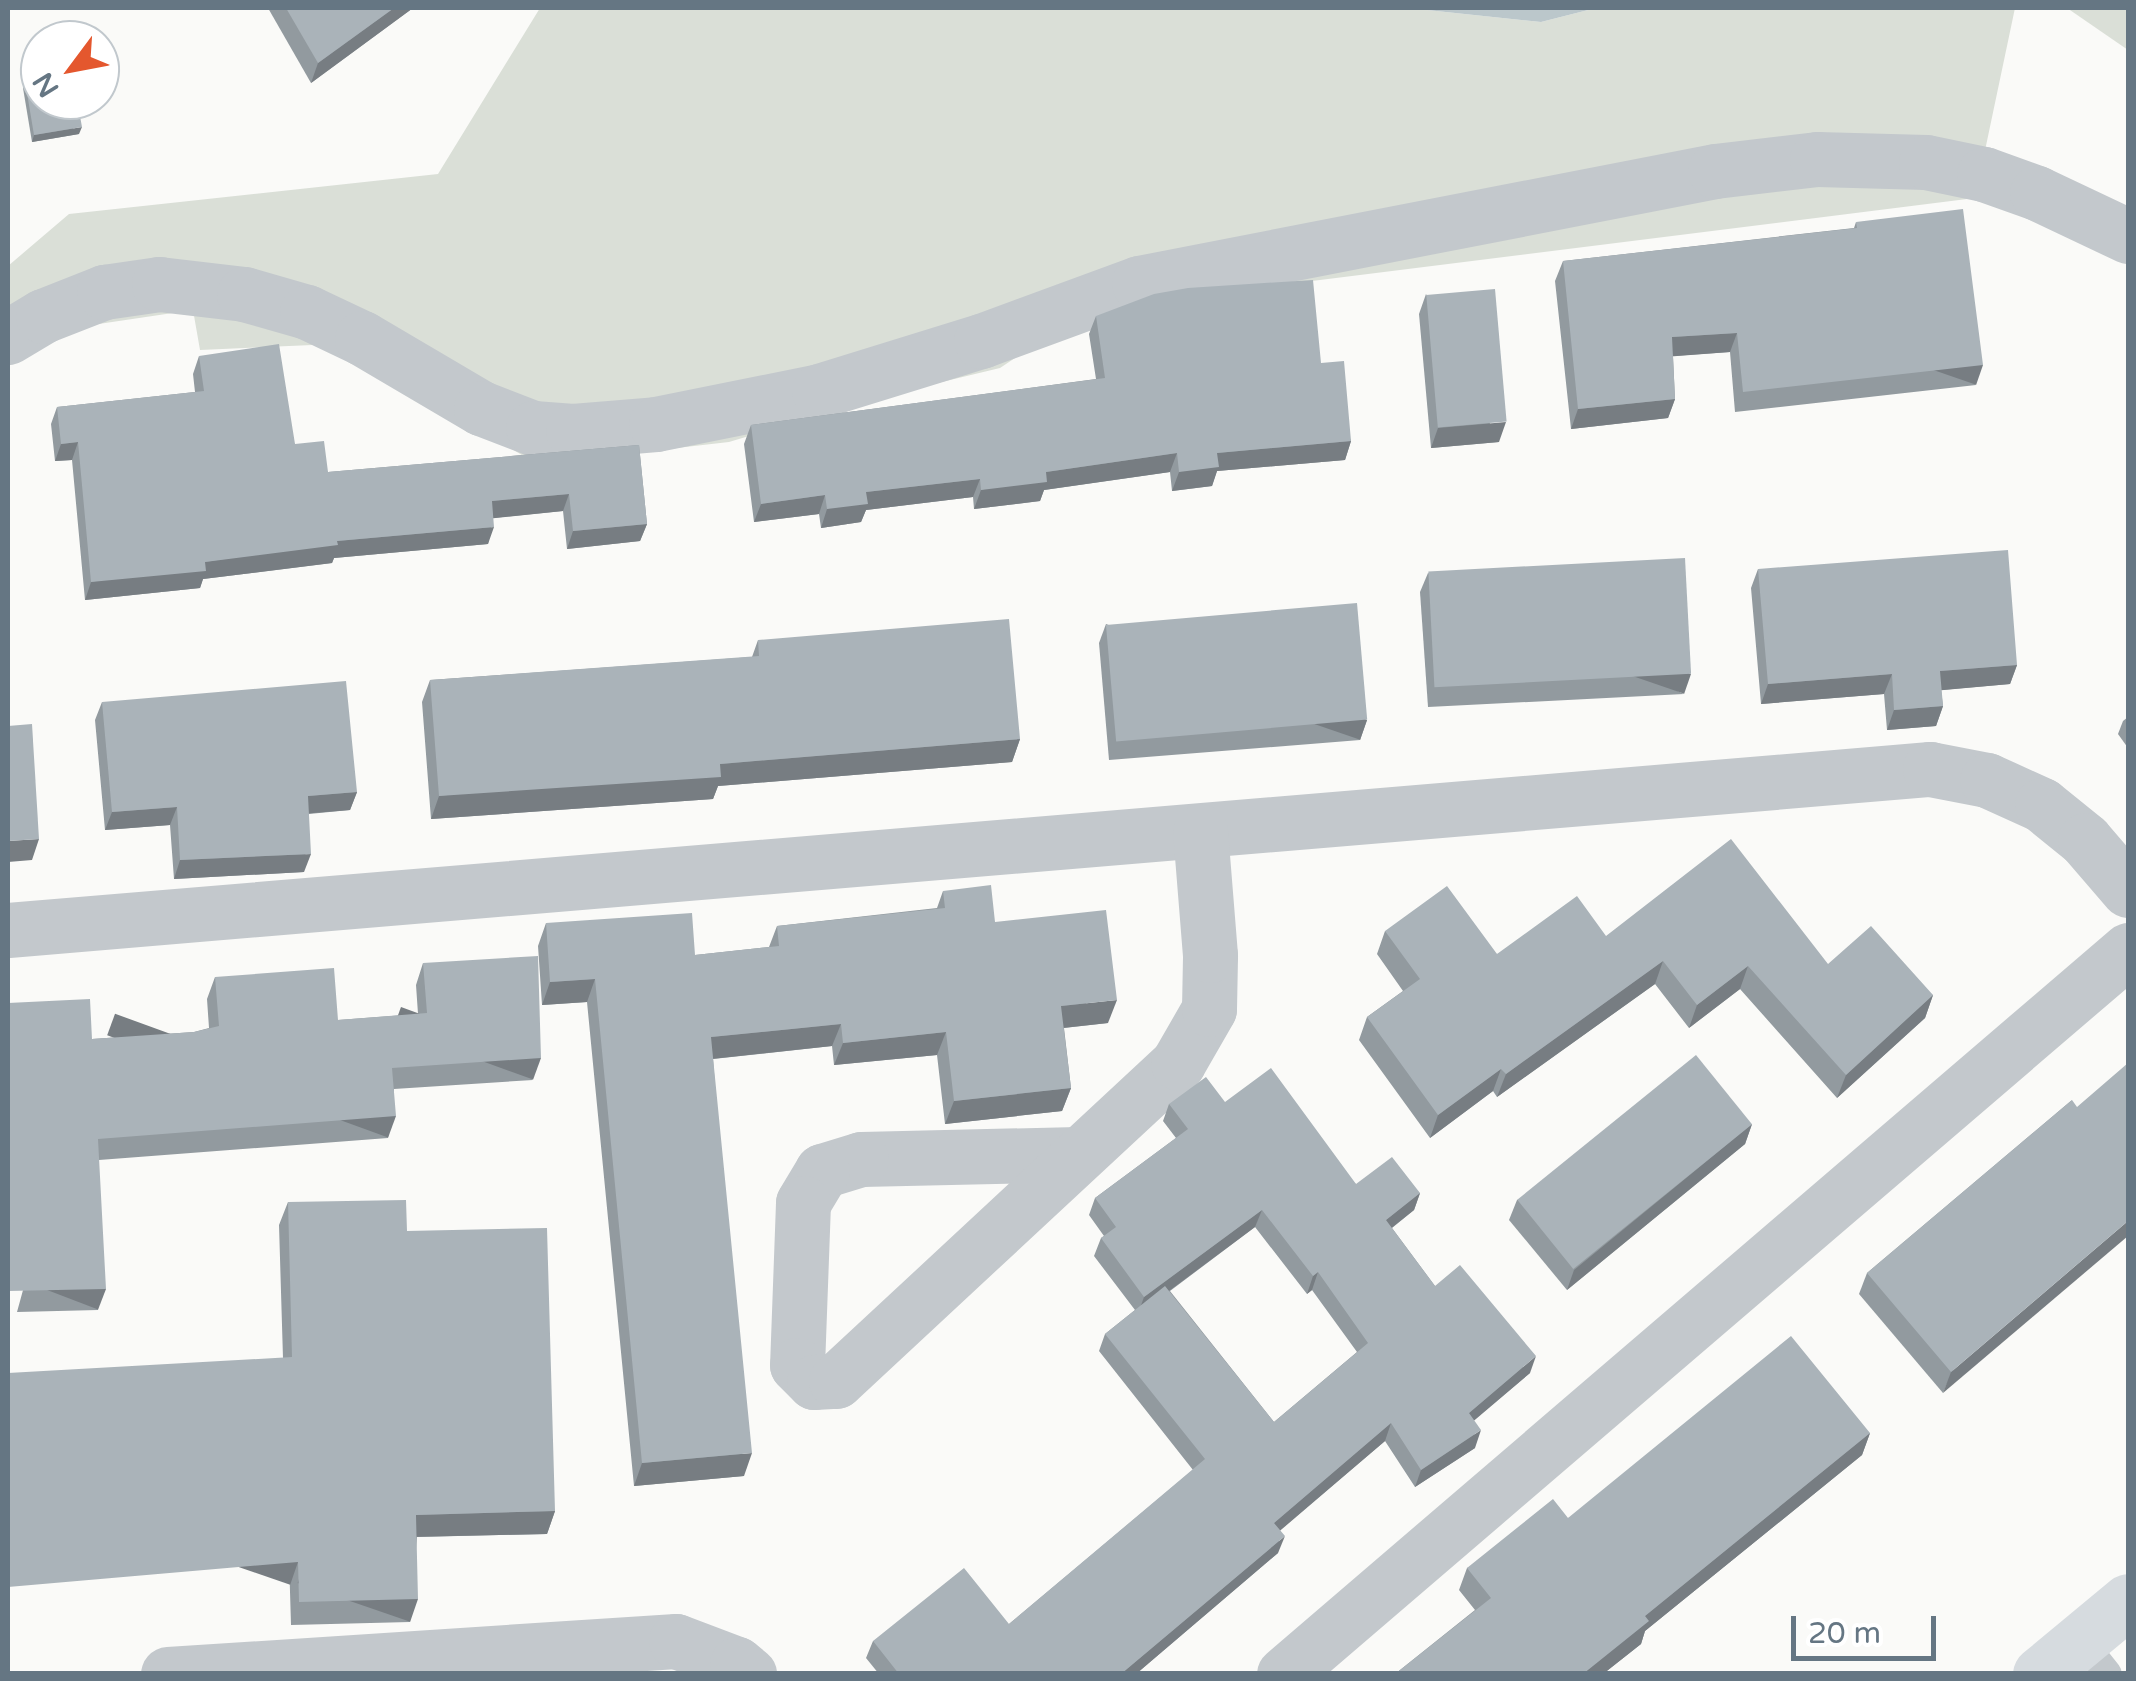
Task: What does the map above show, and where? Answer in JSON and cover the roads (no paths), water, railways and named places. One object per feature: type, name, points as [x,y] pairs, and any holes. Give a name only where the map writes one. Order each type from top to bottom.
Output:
[{"type":"main road","points":[[2076,1662],[2128,1601]]},
{"type":"street","points":[[8,337],[43,316],[104,292],[159,284],[244,294],[307,312],[362,338],[481,408],[534,428],[573,432],[656,424],[819,391],[936,357],[1139,283],[1715,171],[1817,159],[1926,162],[1984,174],[2037,192],[2128,236]]},
{"type":"street","points":[[8,930],[1930,769],[1988,780],[2042,805],[2085,840],[2128,890]]},
{"type":"street","points":[[1078,1154],[861,1158],[822,1170],[804,1203],[797,1365],[814,1382],[836,1380],[1178,1063],[1209,1009],[1210,955],[1200,830]]},
{"type":"street","points":[[1284,1674],[2128,950]]},
{"type":"street","points":[[168,1674],[676,1641],[737,1664],[748,1674]]}]
